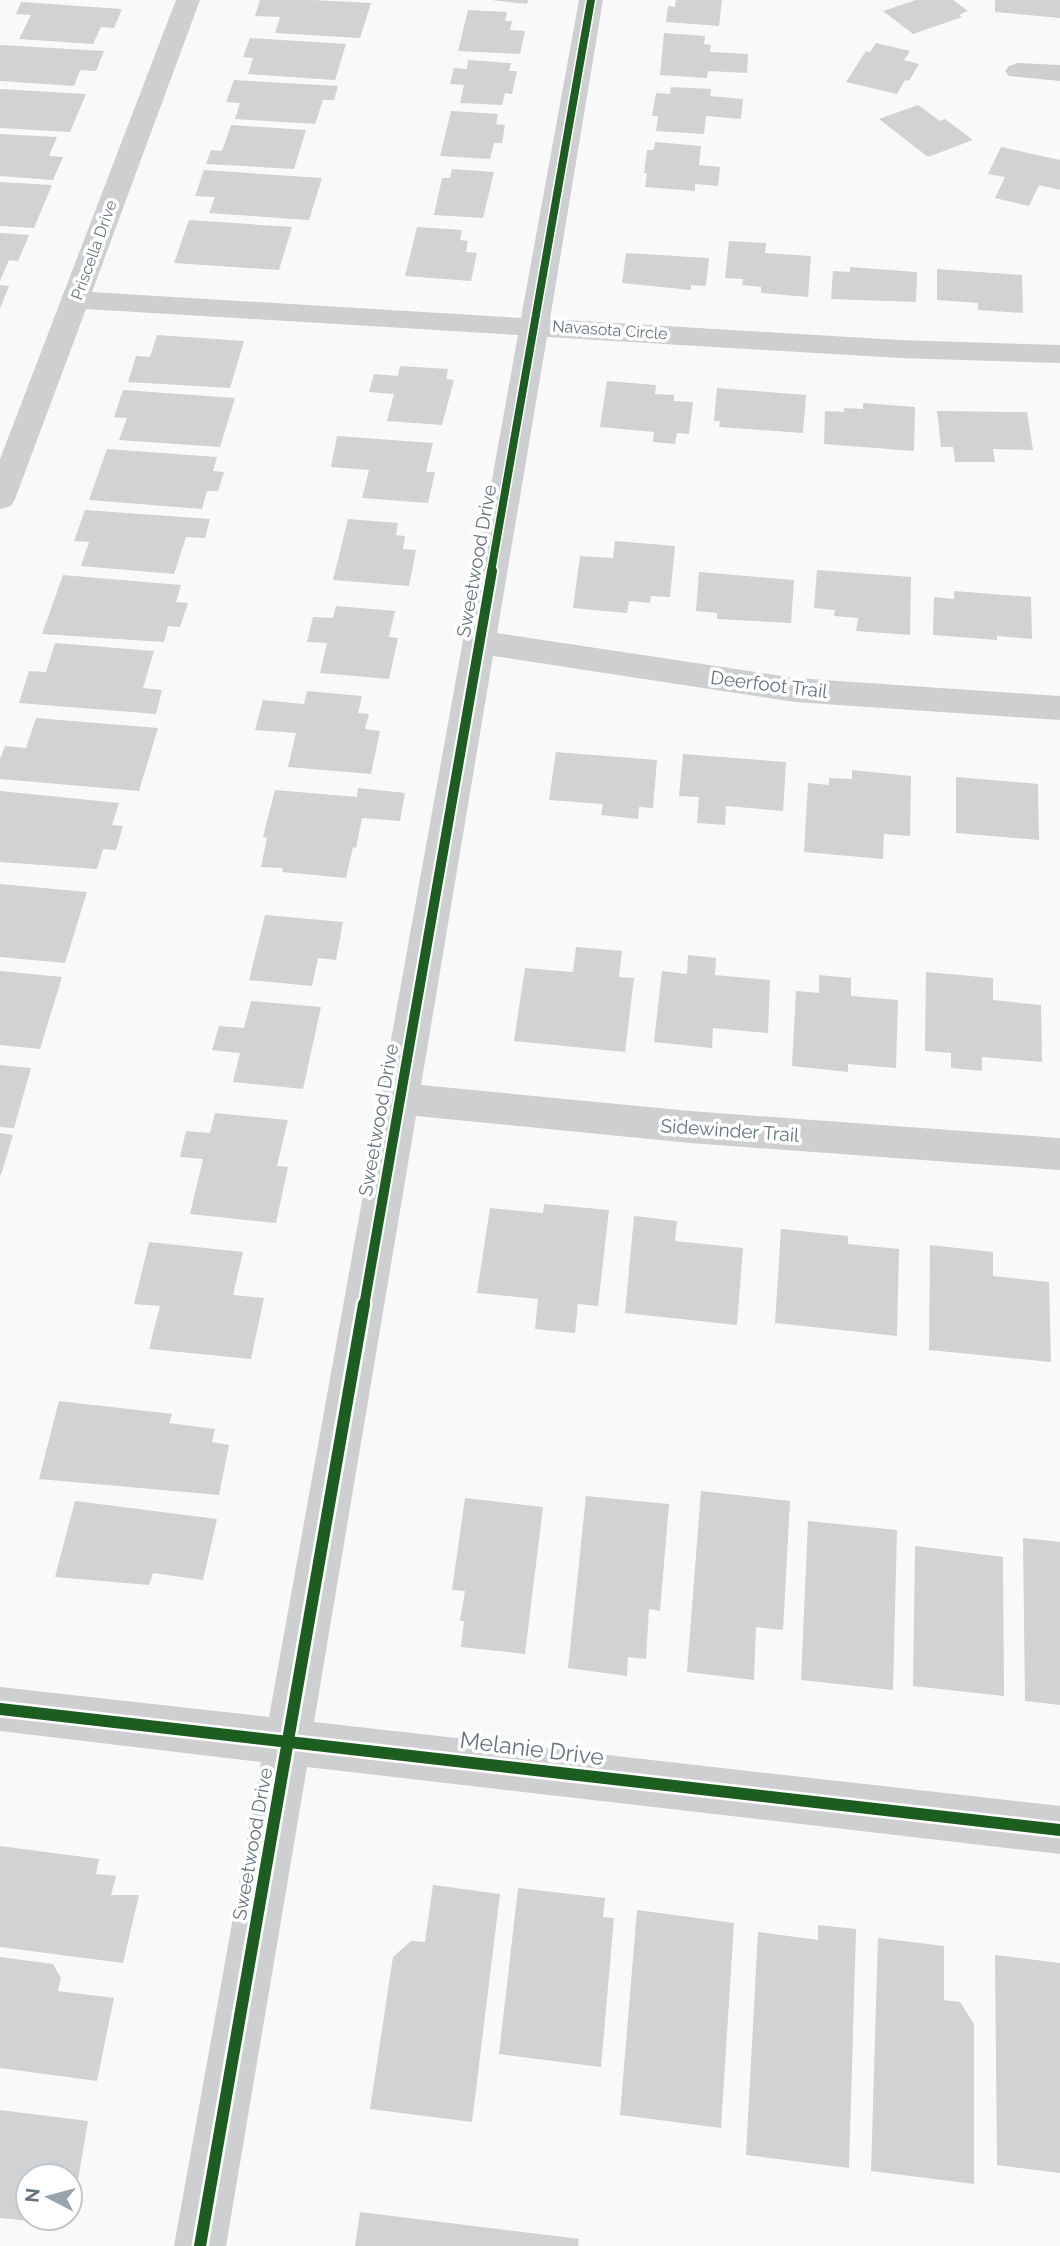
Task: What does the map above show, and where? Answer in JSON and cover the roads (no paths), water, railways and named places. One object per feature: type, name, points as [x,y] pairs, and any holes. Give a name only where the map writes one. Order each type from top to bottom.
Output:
[{"type":"street","name":"Priscella Drive","points":[[0,499],[188,0]]},
{"type":"street","name":"Sweetwood Drive","points":[[200,2246],[591,0]]},
{"type":"street","points":[[1018,71],[1060,73]]},
{"type":"street","name":"Navasota Circle","points":[[75,300],[534,325],[899,349],[1060,354]]},
{"type":"street","name":"Deerfoot Trail","points":[[480,642],[794,690],[1060,708]]},
{"type":"street","name":"Sidewinder Trail","points":[[400,1099],[690,1127],[1060,1154]]},
{"type":"street","name":"Melanie Drive","points":[[0,1709],[1060,1830]]}]
